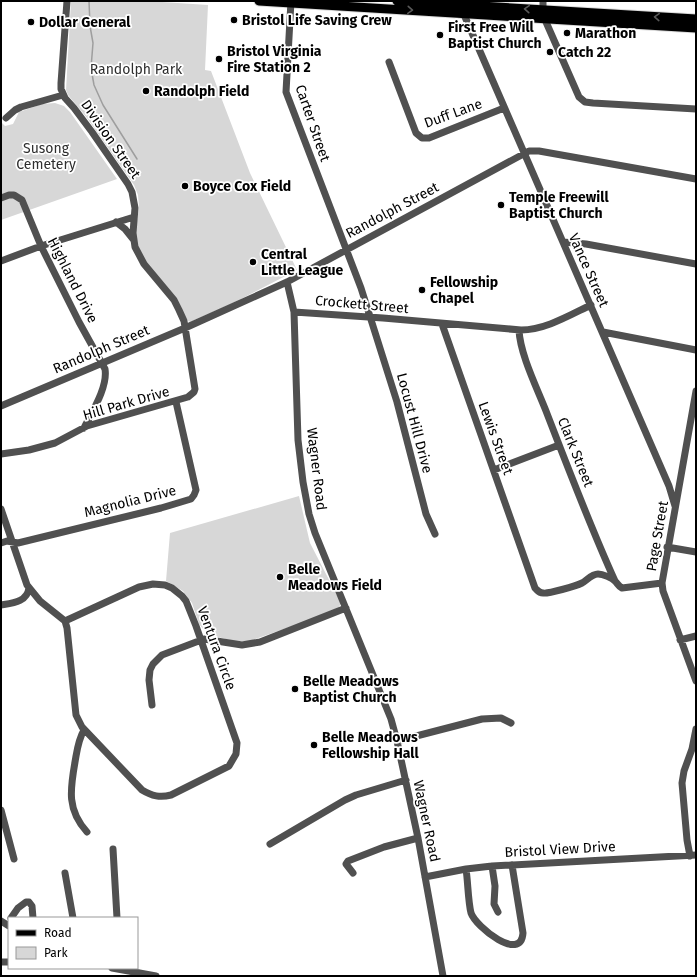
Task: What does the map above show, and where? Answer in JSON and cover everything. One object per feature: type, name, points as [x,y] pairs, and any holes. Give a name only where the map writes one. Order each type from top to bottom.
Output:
[{"type":"main road","points":[[259,1],[460,6]]},
{"type":"main road","points":[[397,1],[544,13],[696,28]]},
{"type":"main road","points":[[544,13],[696,19]]},
{"type":"street","name":"Division Street","points":[[67,1],[61,83],[62,94],[92,132],[128,184],[134,200],[133,240],[138,255],[174,300],[184,321],[185,328]]},
{"type":"street","name":"Carter Street","points":[[291,2],[286,92],[361,288],[370,317]]},
{"type":"street","name":"Vance Street","points":[[460,6],[603,332],[669,486],[675,506]]},
{"type":"street","points":[[544,13],[579,98],[583,101],[593,103],[696,109]]},
{"type":"street","name":"Duff Lane","points":[[388,62],[416,133],[422,138],[435,136],[504,108]]},
{"type":"street","points":[[6,118],[21,107],[62,94]]},
{"type":"street","name":"Randolph Street","points":[[1,406],[185,328],[287,282],[529,151],[539,151],[696,178]]},
{"type":"street","name":"Highland Drive","points":[[1,198],[14,195],[22,200],[41,246],[79,322],[102,362],[106,374],[103,386],[84,428]]},
{"type":"street","points":[[1,261],[41,246],[134,217]]},
{"type":"street","points":[[116,222],[125,229],[133,240]]},
{"type":"street","points":[[563,242],[586,244],[696,264]]},
{"type":"street","name":"Wagner Road","points":[[287,282],[294,312],[298,440],[306,501],[315,533],[391,720],[406,780],[444,976]]},
{"type":"street","name":"Crockett Street","points":[[294,312],[519,330],[535,329],[546,326],[591,305]]},
{"type":"street","name":"Locust Hill Drive","points":[[370,317],[397,402],[426,514],[435,534]]},
{"type":"street","name":"Lewis Street","points":[[442,324],[535,588],[546,594],[581,583],[599,574],[606,576],[615,581],[619,586],[625,588],[662,582]]},
{"type":"street","name":"Hill Park Drive","points":[[1,454],[29,450],[55,443],[84,428],[188,398],[195,389],[185,328]]},
{"type":"street","name":"Clark Street","points":[[519,330],[520,341],[559,445],[615,581]]},
{"type":"street","points":[[603,332],[696,350]]},
{"type":"street","name":"Page Street","points":[[696,391],[692,434],[675,506],[662,582],[663,592],[696,681]]},
{"type":"street","name":"Magnolia Drive","points":[[1,543],[18,543],[161,508],[191,499],[196,490],[176,402]]},
{"type":"street","points":[[494,470],[559,445]]},
{"type":"street","points":[[1,509],[22,574],[29,588],[40,601],[65,621]]},
{"type":"street","points":[[667,548],[696,552]]},
{"type":"street","name":"Ventura Circle","points":[[161,584],[172,588],[182,596],[196,626],[200,640],[237,740],[236,754],[229,766],[171,795],[163,797],[154,796],[142,790],[84,730],[76,715],[65,621],[139,587],[161,584]]},
{"type":"street","points":[[1,605],[21,601],[26,596],[29,588]]},
{"type":"street","points":[[152,705],[149,676],[153,664],[162,655],[200,640],[207,639],[233,644],[254,644],[346,608]]},
{"type":"street","points":[[680,640],[696,636]]},
{"type":"street","points":[[397,741],[482,719],[501,718],[511,723]]},
{"type":"street","points":[[693,855],[687,840],[682,777],[690,757],[696,729]]},
{"type":"street","points":[[84,730],[78,742],[71,793],[75,814],[79,823],[86,832]]},
{"type":"street","points":[[270,844],[345,800],[406,780]]},
{"type":"street","points":[[1,810],[14,859]]},
{"type":"street","points":[[353,873],[346,864],[348,861],[384,847],[418,838]]},
{"type":"street","points":[[113,849],[117,917]]},
{"type":"street","name":"Bristol View Drive","points":[[425,877],[466,869],[512,864],[693,855]]},
{"type":"street","points":[[466,869],[471,912],[475,920],[485,931],[505,943],[513,945],[522,940],[523,933],[512,864]]},
{"type":"street","points":[[492,866],[495,886],[494,904],[498,912]]},
{"type":"street","points":[[65,873],[73,917]]},
{"type":"street","points":[[11,917],[18,908],[26,902],[29,902],[32,906],[33,917]]},
{"type":"street","points":[[121,969],[156,976]]},
{"type":"green space","name":"Randolph Park","points":[[71,1],[147,1],[208,5],[205,70],[211,71],[250,173],[297,270],[235,302],[190,322],[188,321],[146,263],[137,246],[135,234],[139,208],[138,195],[134,185],[87,118],[68,95],[66,90]]},
{"type":"green space","name":"Susong Cemetery","points":[[55,103],[64,106],[70,112],[117,179],[1,220],[1,122],[5,126],[13,124],[19,112],[42,104]]},
{"type":"green space","points":[[299,496],[310,543],[341,603],[339,607],[329,613],[250,641],[234,641],[214,636],[204,630],[199,624],[192,603],[183,591],[166,581],[170,533]]},
{"type":"waterway","points":[[89,1],[90,26],[93,43],[91,68],[94,85],[103,105],[137,159]]},
{"type":"place","name":"Bristol Life Saving Crew","points":[[234,20]]},
{"type":"place","name":"Dollar General","points":[[31,22]]},
{"type":"place","name":"Marathon","points":[[567,33]]},
{"type":"place","name":"First Free Will Baptist Church","points":[[440,35]]},
{"type":"place","name":"Catch 22","points":[[550,52]]},
{"type":"place","name":"Bristol Virginia Fire Station 2","points":[[219,59]]},
{"type":"place","name":"Randolph Field","points":[[146,91]]},
{"type":"place","name":"Boyce Cox Field","points":[[185,186]]},
{"type":"place","name":"Temple Freewill Baptist Church","points":[[501,205]]},
{"type":"place","name":"Central Little League","points":[[253,262]]},
{"type":"place","name":"Fellowship Chapel","points":[[422,290]]},
{"type":"place","name":"Belle Meadows Field","points":[[280,577]]},
{"type":"place","name":"Belle Meadows Baptist Church","points":[[295,689]]},
{"type":"place","name":"Belle Meadows Fellowship Hall","points":[[314,745]]}]
